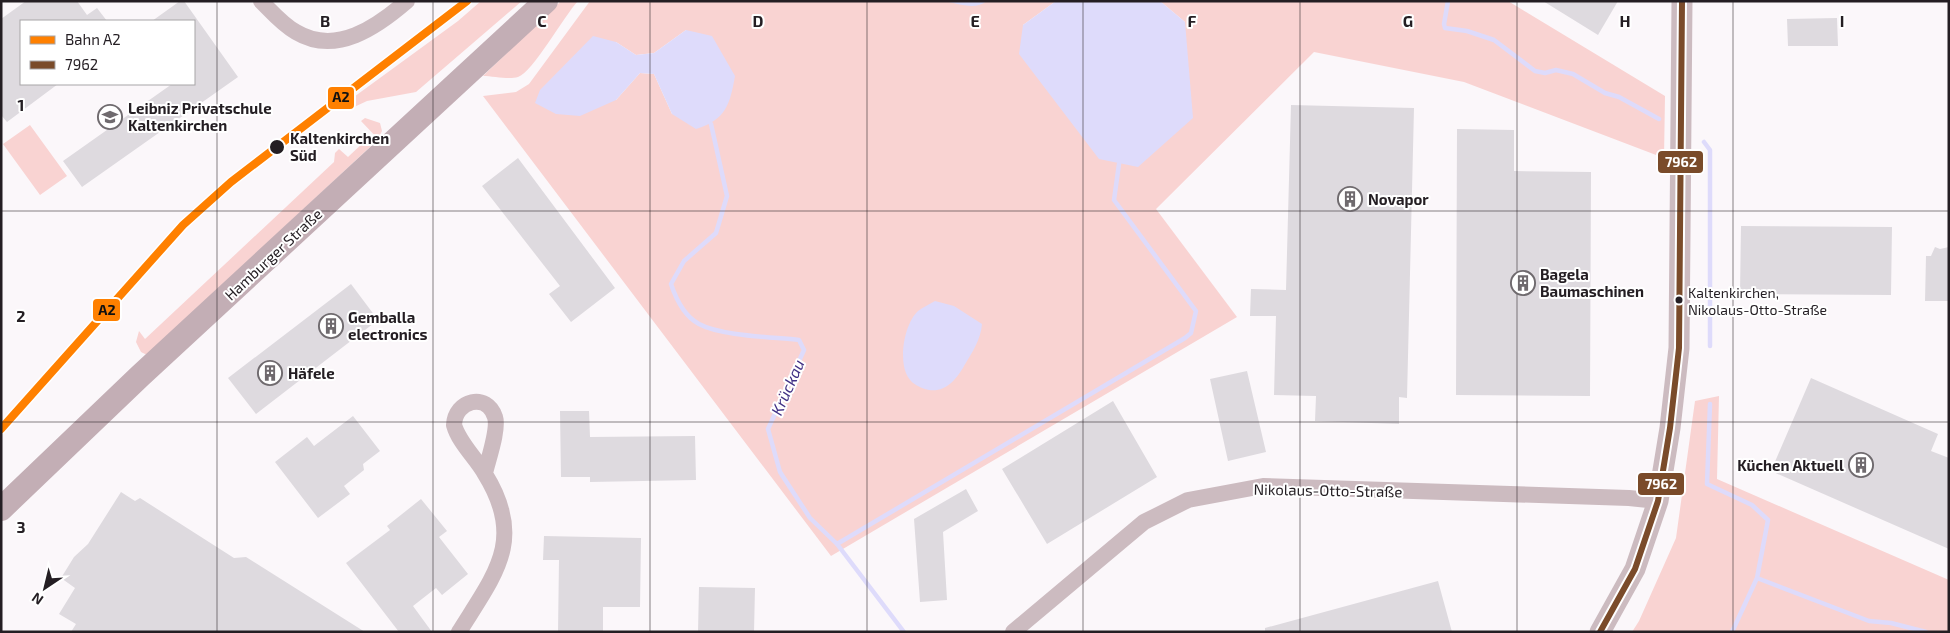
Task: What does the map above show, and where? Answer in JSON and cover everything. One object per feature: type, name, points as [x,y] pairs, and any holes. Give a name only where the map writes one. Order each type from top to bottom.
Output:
[{"type":"main road","name":"Hamburger Straße","points":[[1,509],[140,376],[546,1]]},
{"type":"street","points":[[261,1],[297,33],[319,41],[341,41],[367,31],[407,1]]},
{"type":"street","points":[[1600,632],[1635,569],[1658,501],[1670,428],[1679,348],[1682,1]]},
{"type":"street","points":[[460,632],[499,566],[505,543],[504,518],[498,498],[485,473]]},
{"type":"street","name":"Nikolaus-Otto-Straße","points":[[1013,632],[1144,522],[1188,500],[1215,494],[1263,486],[1620,498],[1658,501]]},
{"type":"shaded area","points":[[481,1],[522,1],[416,92],[367,101],[352,108],[347,102],[458,21]]},
{"type":"shaded area","points":[[561,1],[578,1],[540,55],[524,73],[514,78],[483,76]]},
{"type":"shaded area","points":[[590,1],[1056,1],[1023,25],[1185,22],[1160,1],[1508,1],[1665,96],[1664,158],[1464,82],[1314,52],[1156,209],[1237,317],[831,556],[483,96],[516,92],[529,84]],"holes":[[[686,30],[672,114],[654,74],[640,73],[616,100],[616,42],[636,55],[654,53]]]},
{"type":"shaded area","points":[[943,1],[987,1],[977,6],[971,6]]},
{"type":"shaded area","points":[[1056,1],[1160,1],[1185,22],[1193,118],[1138,167],[1099,159],[1019,54],[1023,25]]},
{"type":"shaded area","points":[[686,30],[712,36],[735,76],[731,95],[725,110],[714,121],[706,125],[696,129],[672,114],[654,74],[640,73],[616,100],[580,116],[556,114],[535,103],[540,90],[593,36],[616,42],[636,55],[654,53]]},
{"type":"shaded area","points":[[365,118],[380,123],[382,131],[378,139],[361,121]]},
{"type":"shaded area","points":[[30,125],[67,176],[40,195],[3,144]]},
{"type":"shaded area","points":[[365,141],[371,146],[147,355],[141,352],[136,342],[139,331],[145,339],[334,162],[335,153],[339,149],[348,157]]},
{"type":"shaded area","points":[[935,301],[954,306],[982,324],[976,346],[952,382],[942,389],[929,390],[917,386],[909,378],[904,366],[903,349],[904,340],[913,316]]},
{"type":"shaded area","points":[[1719,396],[1717,479],[1949,580],[1949,632],[1632,632],[1639,621],[1676,538],[1695,401]]},
{"type":"building","points":[[26,1],[77,1],[87,15],[97,8],[106,20],[20,20],[20,85],[57,85],[7,122],[1,115],[1,19]]},
{"type":"building","points":[[180,1],[184,1],[238,77],[82,187],[63,161],[171,85],[195,85],[195,20],[153,20]]},
{"type":"building","points":[[1543,1],[1618,1],[1598,35]]},
{"type":"building","points":[[1837,18],[1838,46],[1788,46],[1787,19]]},
{"type":"building","name":"Novapor","points":[[1291,105],[1414,108],[1407,398],[1399,397],[1399,424],[1315,421],[1316,396],[1274,395],[1276,316],[1250,316],[1251,289],[1286,290]]},
{"type":"building","name":"Bagela Baumaschinen","points":[[1457,129],[1514,130],[1514,171],[1591,172],[1590,396],[1456,395]]},
{"type":"building","points":[[518,158],[615,288],[571,322],[549,294],[560,286],[482,186]]},
{"type":"building","points":[[1741,226],[1892,227],[1891,295],[1740,294]]},
{"type":"building","points":[[1935,247],[1940,249],[1949,247],[1949,301],[1925,301],[1926,256],[1931,256]]},
{"type":"building","points":[[351,284],[378,320],[256,414],[228,378]]},
{"type":"building","points":[[1247,371],[1266,452],[1228,461],[1210,379]]},
{"type":"building","name":"Küchen Aktuell","points":[[1811,378],[1938,434],[1931,451],[1949,458],[1949,549],[1771,471]]},
{"type":"building","points":[[1113,401],[1157,477],[1047,544],[1002,469]]},
{"type":"building","points":[[560,411],[589,411],[590,437],[695,436],[696,480],[590,482],[590,477],[561,477]]},
{"type":"building","points":[[353,416],[380,451],[363,464],[364,470],[344,486],[350,494],[318,518],[275,462],[307,437],[314,446]]},
{"type":"building","points":[[966,489],[978,511],[943,532],[947,600],[920,602],[914,519]]},
{"type":"building","points":[[121,492],[135,501],[140,498],[234,558],[246,557],[365,632],[71,632],[76,624],[59,614],[75,588],[61,578],[74,557],[88,544]]},
{"type":"building","points":[[421,499],[447,531],[439,537],[468,574],[442,595],[436,588],[413,606],[432,632],[399,632],[346,563],[390,530],[387,526]]},
{"type":"building","points":[[544,536],[641,538],[640,607],[603,607],[603,632],[558,632],[559,560],[543,560]]},
{"type":"building","points":[[1438,581],[1452,632],[1265,632],[1265,628]]},
{"type":"building","points":[[699,587],[755,588],[754,632],[698,632]]},
{"type":"waterway","points":[[1448,1],[1445,28],[1467,31],[1494,40],[1535,71],[1545,73],[1556,70],[1573,74],[1605,93],[1619,97],[1659,119]]},
{"type":"waterway","name":"Krückau","points":[[711,124],[727,196],[716,233],[684,261],[671,284],[673,290],[681,307],[689,316],[694,321],[709,328],[733,334],[799,340],[804,350],[768,429],[780,472],[810,518],[837,544],[904,632]]},
{"type":"waterway","points":[[1704,142],[1710,150],[1710,346]]},
{"type":"waterway","points":[[837,544],[1191,333],[1196,311],[1114,200],[1119,164]]},
{"type":"waterway","points":[[1710,404],[1707,484],[1752,505],[1768,520],[1757,578],[1732,632]]},
{"type":"waterway","points":[[1757,578],[1869,621],[1891,623],[1926,632]]},
{"type":"rail line","name":"A2","points":[[1,429],[183,225],[231,182],[467,1]]},
{"type":"transit line","name":"7962","points":[[1600,632],[1635,569],[1658,501],[1670,428],[1679,348],[1682,1]]},
{"type":"place","name":"Leibniz Privatschule Kaltenkirchen","points":[[110,117]]},
{"type":"place","name":"Kaltenkirchen Süd","points":[[277,147]]},
{"type":"place","name":"Novapor","points":[[1350,199]]},
{"type":"place","name":"Bagela Baumaschinen","points":[[1523,283]]},
{"type":"place","name":"Kaltenkirchen, Nikolaus-Otto-Straße","points":[[1679,300]]},
{"type":"place","name":"Gemballa electronics","points":[[331,326]]},
{"type":"place","name":"Häfele","points":[[270,373]]},
{"type":"place","name":"Küchen Aktuell","points":[[1861,465]]}]
